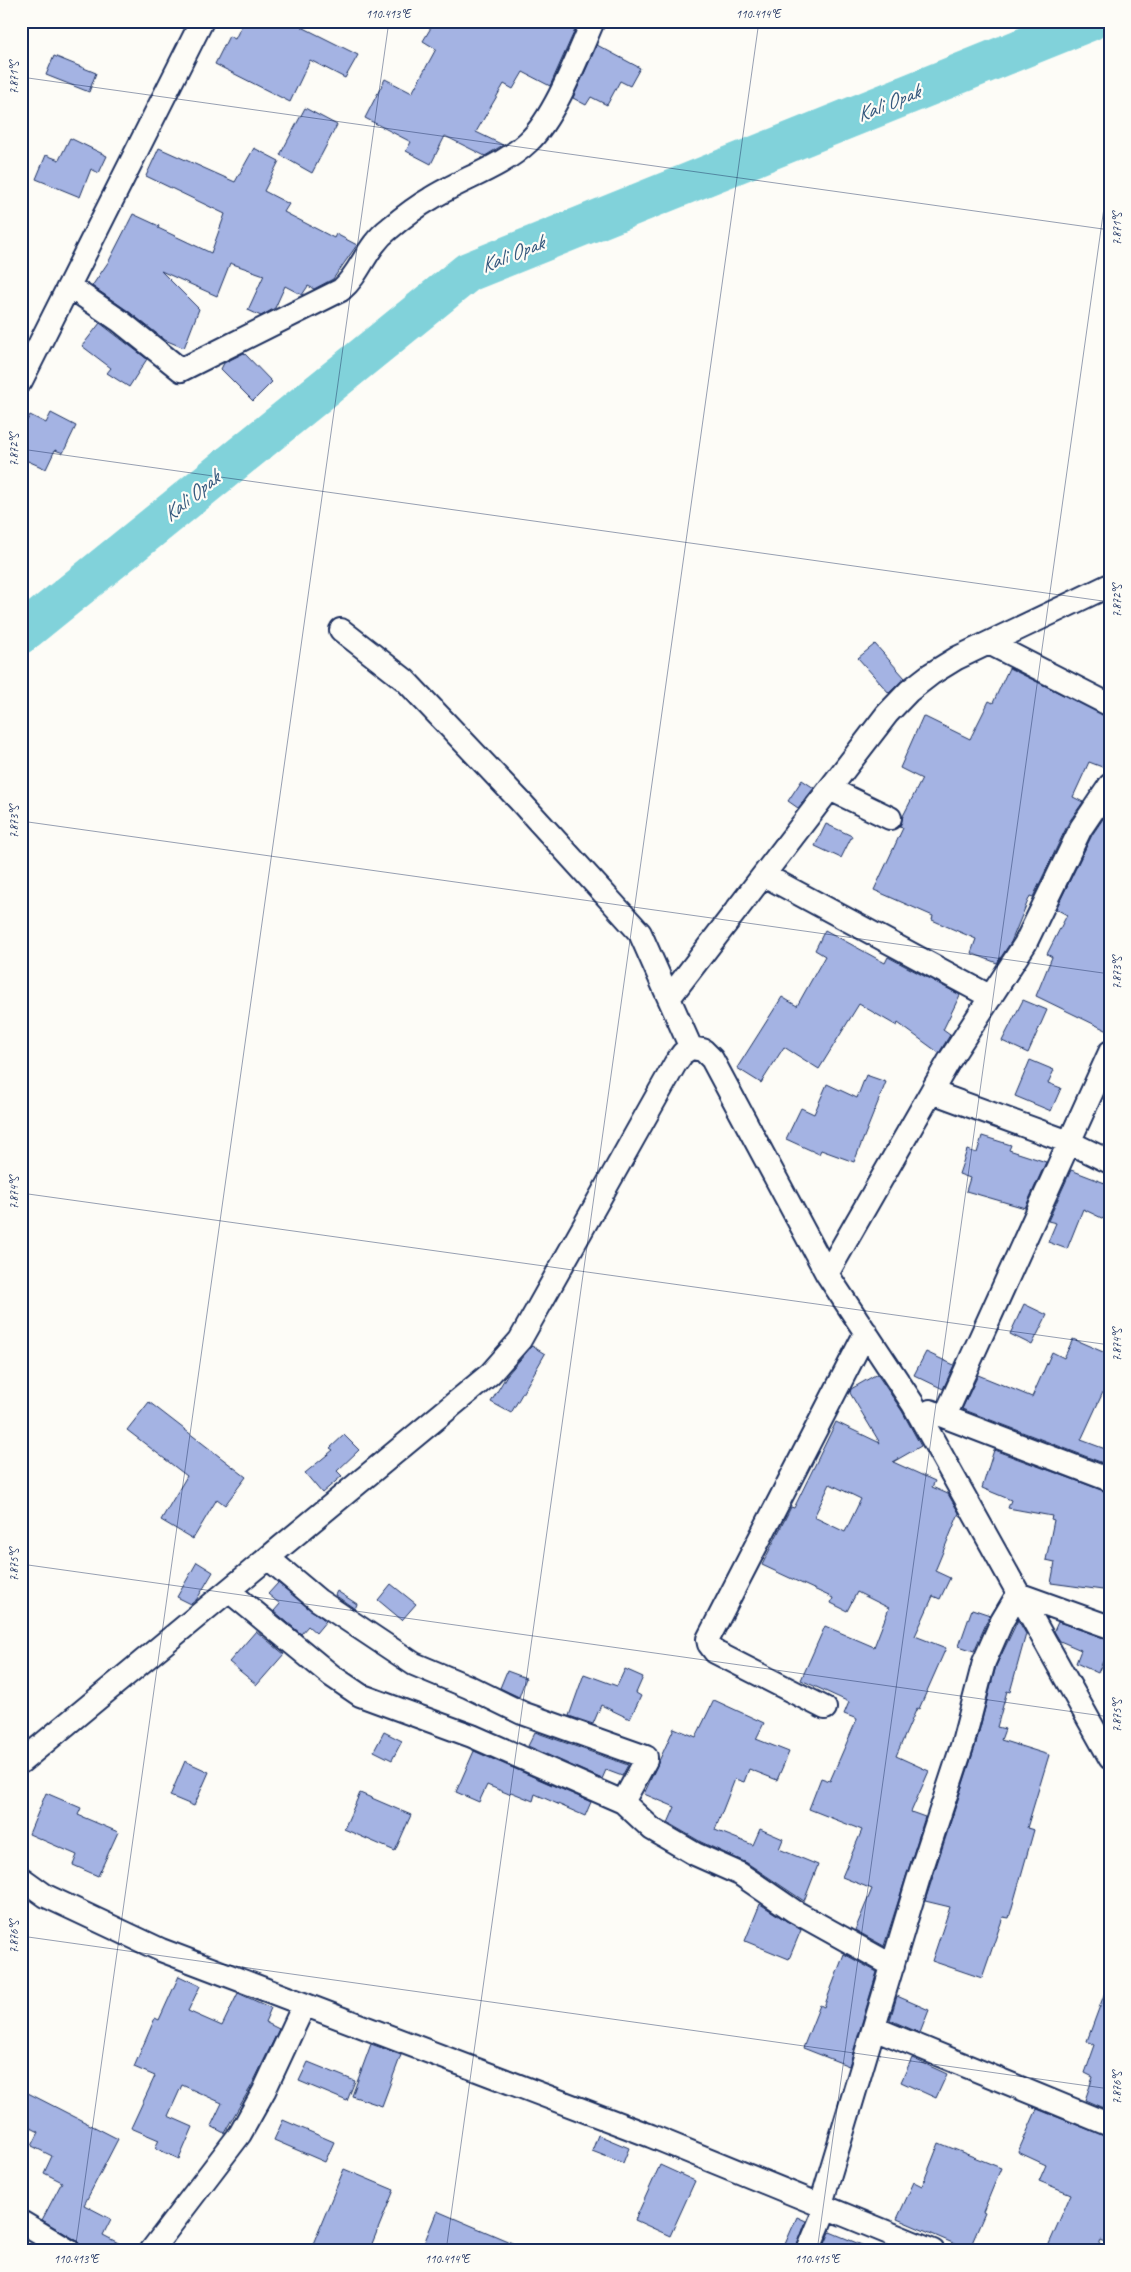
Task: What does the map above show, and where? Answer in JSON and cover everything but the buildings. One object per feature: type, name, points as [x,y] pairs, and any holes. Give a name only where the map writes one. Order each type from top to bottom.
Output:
[{"type":"street","points":[[21,381],[202,21]]},
{"type":"street","points":[[69,286],[120,321],[181,370],[341,290],[350,283],[369,248],[390,227],[429,199],[504,159],[530,140],[540,129],[568,77],[593,21]]},
{"type":"street","points":[[669,998],[887,714],[909,691],[931,674],[989,643],[1110,585]]},
{"type":"street","points":[[341,630],[405,680],[519,800],[640,933],[691,1048]]},
{"type":"street","points":[[989,643],[1110,705]]},
{"type":"street","points":[[827,1274],[949,1061],[1025,944],[1081,828],[1110,785]]},
{"type":"street","points":[[830,789],[890,818]]},
{"type":"street","points":[[764,874],[991,997]]},
{"type":"street","points":[[21,1762],[490,1374],[520,1340],[675,1064],[683,1053],[691,1048],[703,1050],[712,1059],[827,1274],[913,1404],[1110,1758]]},
{"type":"street","points":[[945,1416],[1110,1052]]},
{"type":"street","points":[[932,1092],[1069,1142],[1110,1162]]},
{"type":"street","points":[[825,1708],[715,1652],[708,1639],[866,1332]]},
{"type":"street","points":[[913,1404],[1110,1480]]},
{"type":"street","points":[[268,1558],[318,1600],[414,1664],[469,1687],[522,1713],[646,1757],[623,1802]]},
{"type":"street","points":[[228,1591],[332,1676],[360,1695],[472,1736],[623,1802],[652,1829],[695,1854],[740,1874],[794,1911],[893,1966]]},
{"type":"street","points":[[1018,1594],[1110,1628]]},
{"type":"street","points":[[808,2251],[823,2206],[918,1880],[963,1743],[984,1662],[1002,1621],[1018,1594]]},
{"type":"street","points":[[21,1878],[46,1896],[161,1950],[651,2136],[933,2251]]},
{"type":"street","points":[[151,2251],[240,2134],[260,2098],[304,2005]]},
{"type":"street","points":[[874,2028],[1110,2124]]},
{"type":"street","points":[[21,2222],[69,2251]]},
{"type":"waterway","name":"Kali Opak","points":[[21,634],[468,272],[1090,21]]}]
